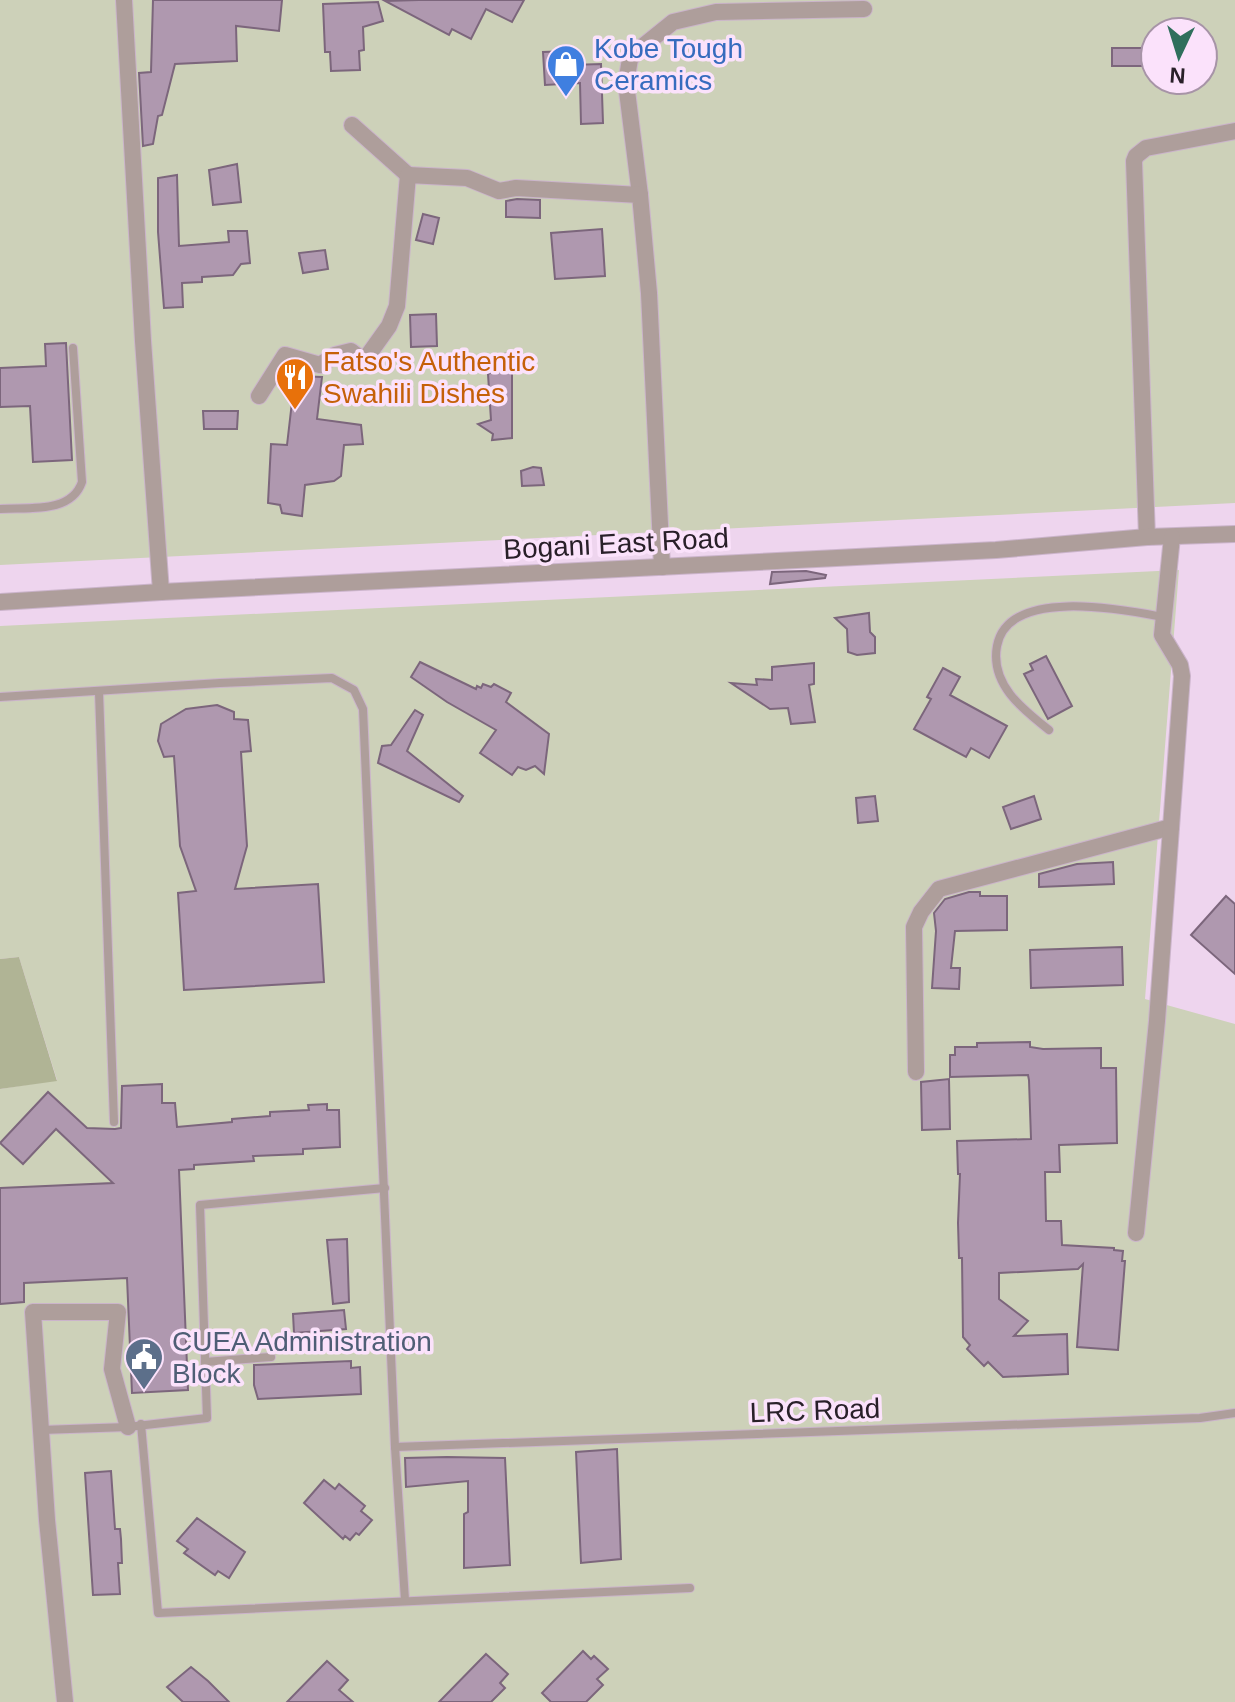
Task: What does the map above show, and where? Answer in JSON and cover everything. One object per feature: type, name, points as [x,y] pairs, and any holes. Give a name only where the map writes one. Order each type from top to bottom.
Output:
[{"type":"street","points":[[124,0],[161,592]]},
{"type":"street","points":[[662,567],[649,293],[626,83],[630,59],[673,22],[716,12],[864,9]]},
{"type":"street","points":[[352,125],[408,175],[467,178],[499,191],[516,188],[640,195]]},
{"type":"street","points":[[1147,537],[1134,161],[1146,148],[1235,131]]},
{"type":"street","points":[[259,396],[285,355],[320,365],[335,355],[351,351],[364,361],[389,326],[397,306],[408,175]]},
{"type":"street","name":"Bogani East Road","points":[[0,602],[996,550],[1147,537],[1235,534]]},
{"type":"street","points":[[1136,1233],[1157,1021],[1182,670],[1164,640],[1163,617],[1172,537]]},
{"type":"street","points":[[916,1072],[914,927],[939,889],[1171,827]]},
{"type":"street","points":[[65,1702],[33,1312],[118,1312],[112,1369],[135,1426]]},
{"type":"lane","points":[[0,509],[57,505],[70,501],[78,493],[82,482],[73,348]]},
{"type":"lane","points":[[1049,730],[1025,711],[1001,682],[995,658],[999,636],[1010,621],[1030,612],[1069,606],[1119,609],[1163,617]]},
{"type":"lane","points":[[0,697],[332,678],[354,690],[363,709],[395,1447],[405,1600]]},
{"type":"lane","points":[[99,692],[114,1122]]},
{"type":"lane","points":[[41,1430],[135,1426],[207,1418],[200,1205],[385,1188]]},
{"type":"lane","points":[[205,1362],[271,1357]]},
{"type":"lane","name":"LRC Road","points":[[395,1447],[1200,1418],[1235,1413]]},
{"type":"lane","points":[[135,1426],[158,1613],[690,1588]]},
{"type":"green space","points":[[0,0],[1235,0],[1235,503],[0,565]]},
{"type":"green space","points":[[1179,570],[1145,999],[1235,1024],[1235,1702],[0,1702],[0,1089],[57,1080],[19,957],[0,959],[0,626]]},
{"type":"green space","points":[[19,957],[57,1081],[0,1089],[0,959]]},
{"type":"building","points":[[153,0],[282,0],[279,31],[236,26],[237,61],[175,64],[162,115],[158,116],[153,144],[143,146],[139,73],[151,72]]},
{"type":"building","points":[[524,0],[512,22],[486,9],[471,39],[452,29],[449,35],[385,1]]},
{"type":"building","points":[[378,2],[383,21],[363,27],[364,50],[359,51],[360,70],[331,71],[330,52],[325,52],[323,4]]},
{"type":"building","points":[[1112,48],[1139,48],[1139,66],[1112,66]]},
{"type":"building","points":[[570,51],[571,65],[601,64],[603,123],[581,124],[580,83],[545,85],[543,52]]},
{"type":"building","points":[[237,164],[241,202],[213,205],[209,170]]},
{"type":"building","points":[[177,175],[179,246],[229,242],[228,231],[247,231],[250,263],[241,264],[233,275],[202,277],[202,282],[182,283],[183,307],[164,308],[158,232],[158,178]]},
{"type":"building","points":[[540,200],[540,218],[506,217],[506,201]]},
{"type":"building","points":[[423,214],[439,218],[433,244],[416,240]]},
{"type":"building","points":[[602,229],[605,276],[555,279],[551,233]]},
{"type":"building","points":[[325,250],[328,269],[303,273],[299,253]]},
{"type":"building","points":[[436,314],[437,346],[411,347],[410,315]]},
{"type":"building","points":[[66,343],[72,460],[33,462],[30,406],[0,407],[0,368],[46,366],[45,344]]},
{"type":"building","points":[[512,353],[512,438],[492,440],[493,434],[478,424],[491,420],[488,374],[496,370],[496,355]]},
{"type":"building","points":[[295,376],[322,377],[317,419],[361,425],[363,444],[344,445],[341,476],[334,481],[305,485],[302,516],[282,513],[280,505],[268,503],[271,444],[287,445]]},
{"type":"building","points":[[203,411],[238,411],[237,429],[204,429]]},
{"type":"building","points":[[541,468],[544,485],[522,486],[521,471]]},
{"type":"building","points":[[806,571],[826,575],[825,578],[770,584],[772,572]]},
{"type":"building","points":[[869,613],[875,653],[857,655],[848,652],[847,629],[835,618]]},
{"type":"building","points":[[1046,656],[1072,706],[1048,719],[1024,674],[1033,670],[1030,664]]},
{"type":"building","points":[[420,662],[476,689],[483,684],[491,687],[494,684],[511,693],[506,702],[549,734],[544,774],[535,766],[526,770],[518,767],[512,775],[480,753],[496,730],[411,677]]},
{"type":"building","points":[[814,663],[814,684],[809,685],[815,722],[791,724],[788,708],[770,709],[731,683],[757,685],[756,679],[772,680],[772,667]]},
{"type":"building","points":[[943,668],[960,677],[950,695],[1007,726],[989,758],[971,748],[966,757],[914,729],[931,699],[927,697]]},
{"type":"building","points":[[217,705],[234,712],[234,719],[248,720],[251,751],[241,752],[247,846],[235,889],[318,884],[324,982],[184,990],[178,893],[196,891],[180,846],[174,756],[164,757],[158,741],[161,724],[186,709]]},
{"type":"building","points":[[415,710],[423,715],[407,751],[463,796],[459,802],[378,763],[382,746],[391,745]]},
{"type":"building","points":[[875,796],[878,821],[858,823],[856,798]]},
{"type":"building","points":[[1034,796],[1041,819],[1011,829],[1003,807]]},
{"type":"building","points":[[1113,862],[1114,884],[1039,887],[1039,874],[1077,864]]},
{"type":"building","points":[[980,892],[980,896],[1007,896],[1007,930],[955,931],[951,968],[960,968],[959,989],[932,988],[936,931],[934,913],[945,899]]},
{"type":"building","points":[[1226,896],[1235,904],[1235,974],[1191,935]]},
{"type":"building","points":[[1122,947],[1123,985],[1031,988],[1030,950]]},
{"type":"building","points":[[1030,1042],[1030,1047],[1043,1049],[1101,1048],[1101,1068],[1116,1068],[1117,1143],[1059,1145],[1060,1172],[1045,1172],[1046,1221],[1061,1221],[1062,1245],[1123,1251],[1122,1261],[1125,1261],[1118,1350],[1077,1347],[1083,1264],[1078,1269],[999,1273],[999,1299],[1028,1321],[1014,1336],[1067,1334],[1068,1374],[1003,1377],[988,1362],[984,1366],[967,1349],[970,1345],[963,1337],[957,1141],[1031,1139],[1029,1080],[1028,1075],[950,1077],[950,1055],[955,1055],[955,1047],[977,1047],[977,1043]]},
{"type":"building","points":[[949,1079],[950,1129],[922,1130],[921,1082]]},
{"type":"building","points":[[162,1084],[162,1103],[175,1103],[177,1127],[232,1122],[232,1119],[270,1116],[270,1112],[309,1110],[308,1105],[327,1104],[327,1110],[339,1110],[340,1147],[303,1149],[303,1154],[253,1156],[254,1161],[194,1165],[194,1169],[179,1170],[188,1390],[132,1393],[127,1278],[24,1283],[24,1302],[0,1304],[0,1188],[113,1183],[56,1129],[23,1164],[0,1143],[48,1092],[87,1128],[115,1129],[121,1128],[122,1086]]},
{"type":"building","points":[[347,1239],[349,1302],[333,1304],[327,1240]]},
{"type":"building","points":[[344,1310],[346,1329],[294,1333],[293,1314]]},
{"type":"building","points":[[351,1361],[351,1368],[360,1367],[361,1394],[258,1399],[254,1365]]},
{"type":"building","points":[[617,1449],[621,1559],[581,1563],[576,1452]]},
{"type":"building","points":[[405,1458],[505,1458],[510,1565],[464,1568],[464,1514],[468,1512],[468,1481],[406,1487]]},
{"type":"building","points":[[111,1471],[115,1529],[120,1529],[121,1539],[122,1563],[118,1563],[120,1594],[93,1595],[85,1473]]},
{"type":"building","points":[[324,1480],[335,1489],[339,1484],[365,1506],[361,1511],[372,1520],[350,1540],[345,1536],[343,1539],[304,1503]]},
{"type":"building","points":[[197,1518],[245,1552],[229,1578],[218,1571],[215,1575],[184,1553],[188,1549],[177,1541]]},
{"type":"building","points":[[583,1651],[608,1669],[597,1679],[603,1685],[586,1702],[551,1702],[542,1693]]},
{"type":"building","points":[[486,1654],[508,1674],[500,1683],[505,1688],[491,1702],[439,1702]]},
{"type":"building","points":[[327,1661],[348,1680],[339,1690],[353,1702],[287,1702]]},
{"type":"building","points":[[191,1667],[229,1702],[183,1702],[167,1687]]},
{"type":"place","name":"Kobe Tough Ceramics","points":[[566,98]]},
{"type":"place","name":"Fatso's Authentic Swahili Dishes","points":[[295,411]]},
{"type":"place","name":"CUEA Administration Block","points":[[144,1391]]}]
